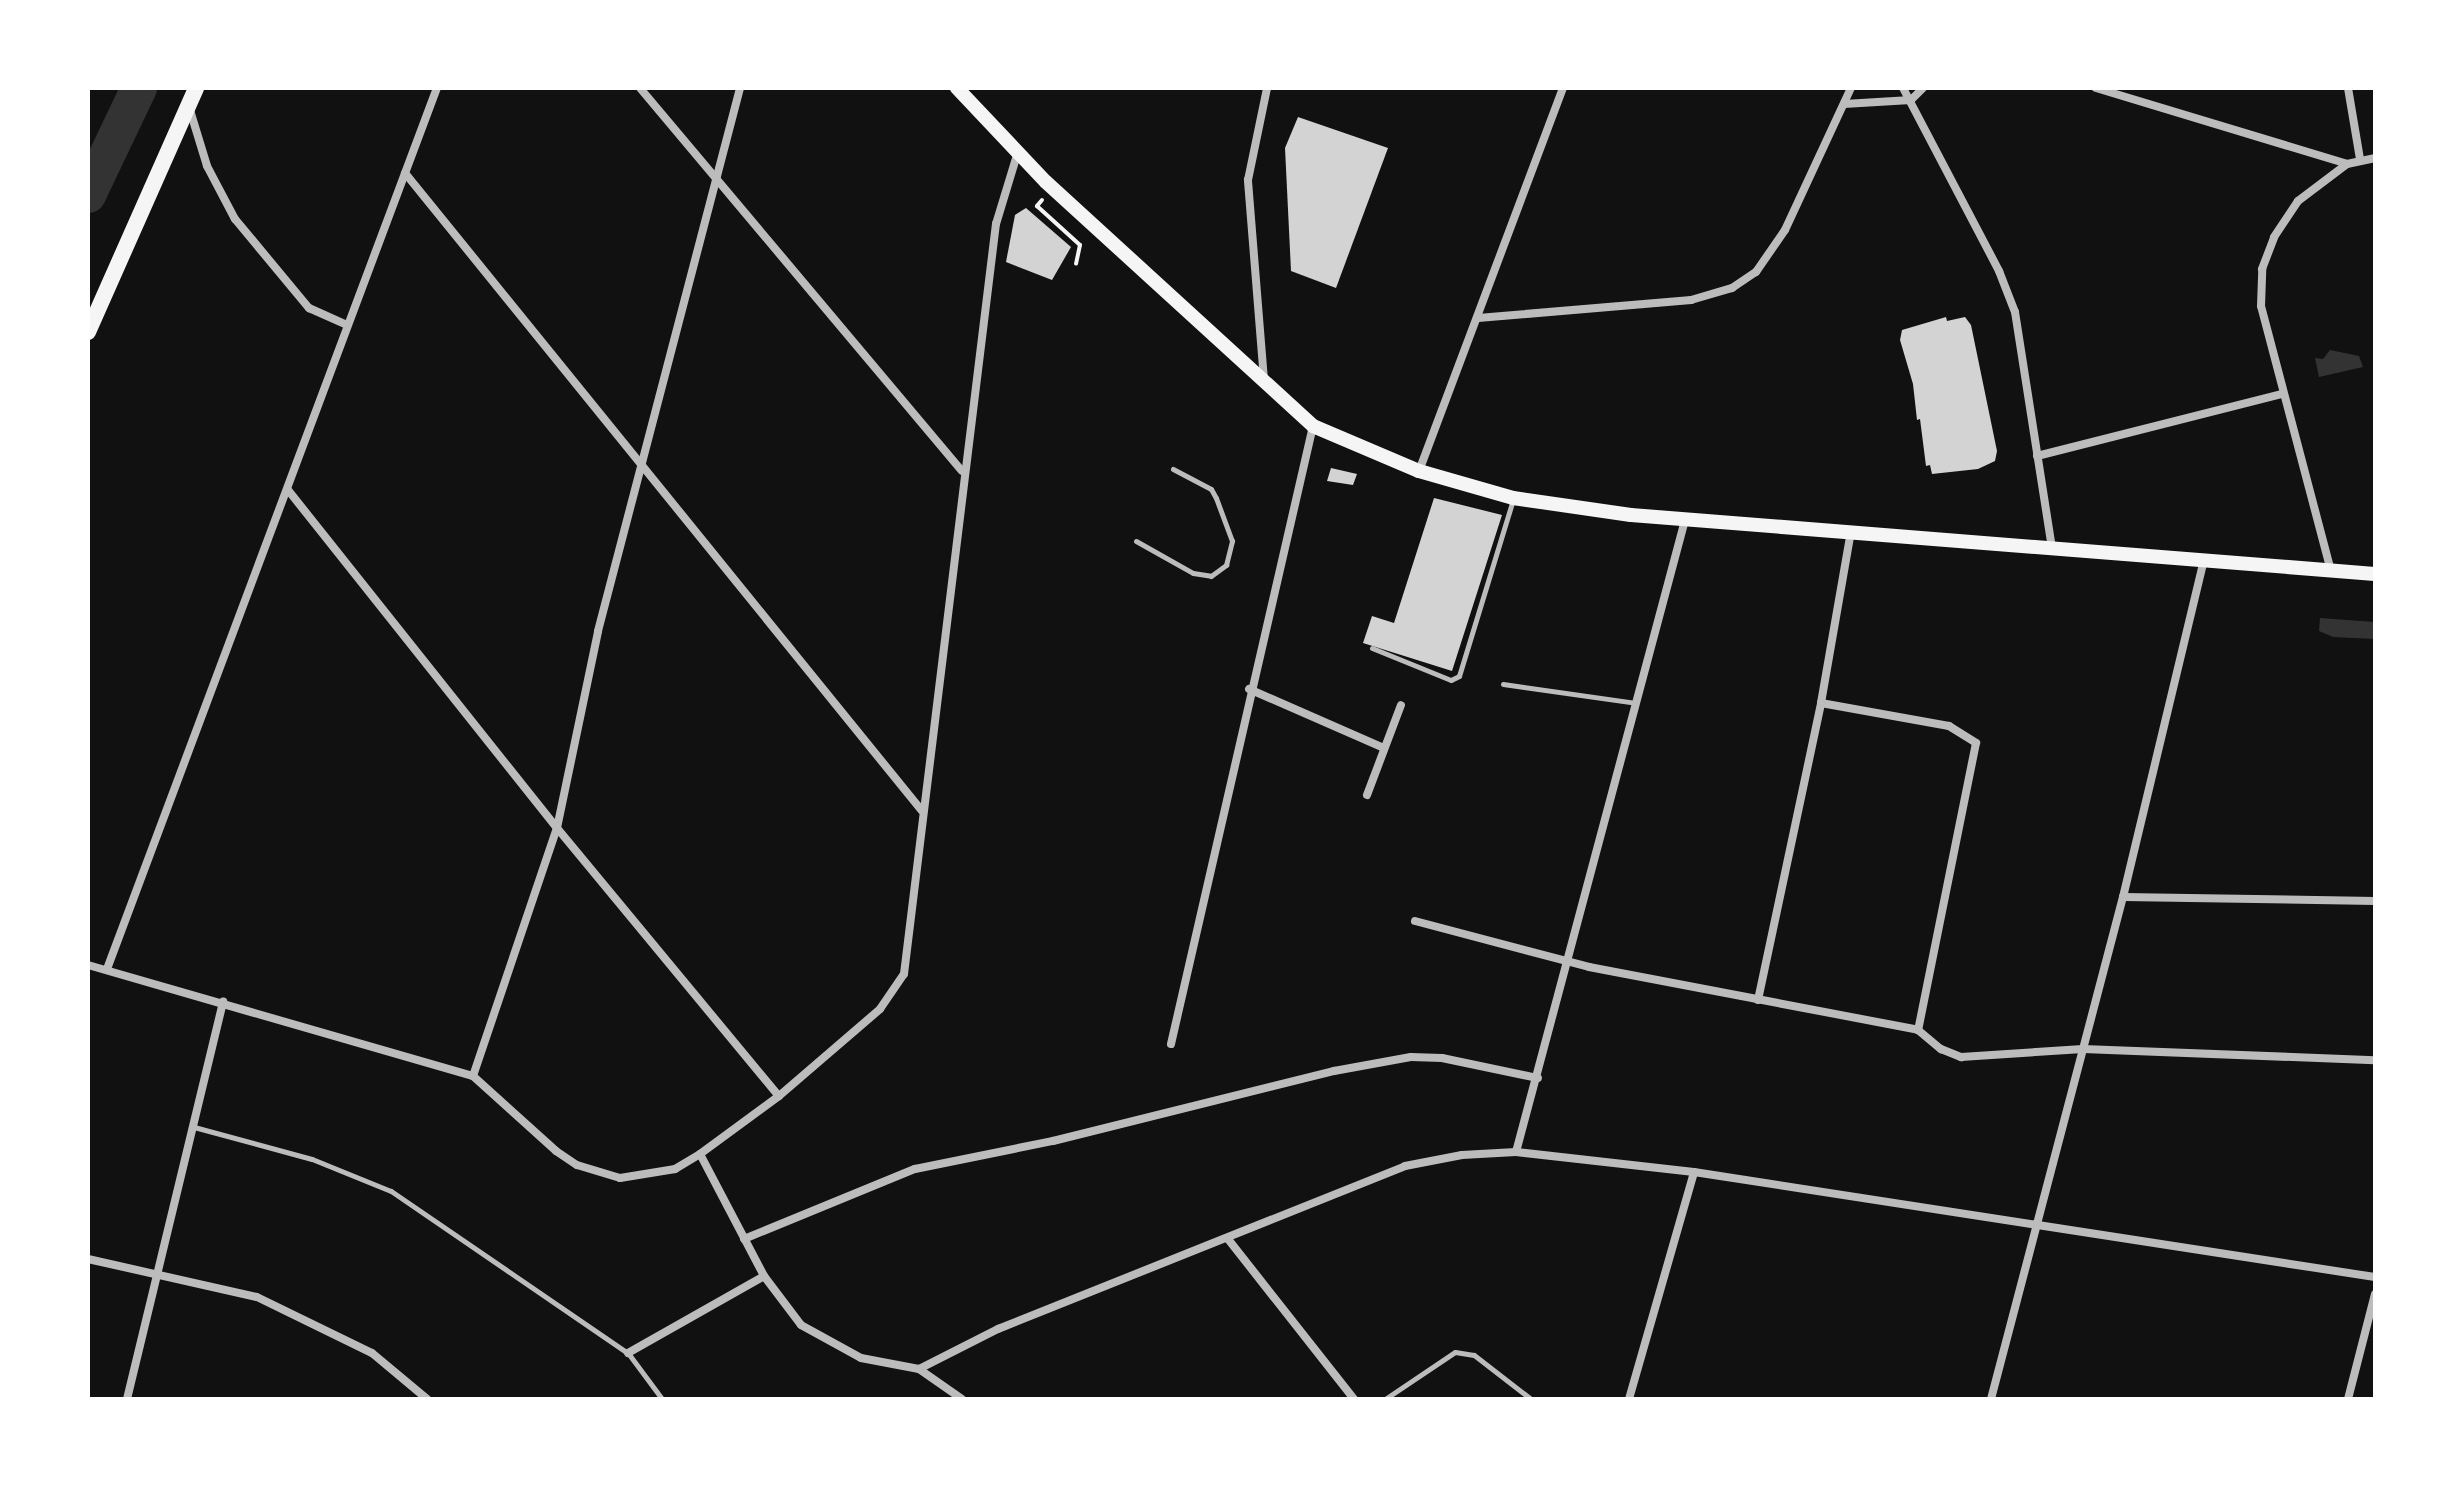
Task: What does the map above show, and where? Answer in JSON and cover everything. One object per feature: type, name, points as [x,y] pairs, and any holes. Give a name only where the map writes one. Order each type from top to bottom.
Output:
[{"type":"main road","points":[[88,332],[196,88]]},
{"type":"main road","points":[[962,91],[1017,155],[1313,426],[1419,471],[1513,498],[1685,520],[1850,536],[2204,558],[2375,574]]},
{"type":"street","points":[[107,969],[437,88]]},
{"type":"street","points":[[640,88],[715,183],[962,471]]},
{"type":"street","points":[[473,1076],[557,828],[598,631],[644,467],[740,88]]},
{"type":"street","points":[[1265,385],[1248,180],[1267,88]]},
{"type":"street","points":[[1419,471],[1563,88]]},
{"type":"street","points":[[1478,318],[1665,303],[1732,288],[1756,272],[1785,230],[1851,88]]},
{"type":"street","points":[[1903,88],[1999,271],[2015,312],[2053,550]]},
{"type":"street","points":[[1844,104],[1911,100],[1923,88]]},
{"type":"street","points":[[2096,88],[2347,164]]},
{"type":"street","points":[[2348,88],[2360,159]]},
{"type":"street","points":[[189,105],[207,166],[235,219],[309,308],[347,325]]},
{"type":"street","points":[[88,965],[223,1001],[473,1076],[556,1151],[600,1174],[645,1178],[675,1169],[700,1154],[779,1096],[880,1009],[904,974],[962,471],[999,205],[1017,155]]},
{"type":"street","points":[[2331,571],[2261,306],[2262,269],[2274,237],[2298,201],[2347,164],[2375,158]]},
{"type":"street","points":[[405,173],[922,811]]},
{"type":"street","points":[[2037,456],[2282,394]]},
{"type":"street","points":[[1171,1044],[1249,689],[1313,426]]},
{"type":"street","points":[[288,490],[557,828],[779,1096]]},
{"type":"street","points":[[1516,1152],[1570,961],[1685,520]]},
{"type":"street","points":[[1758,1000],[1821,703],[1850,536]]},
{"type":"street","points":[[1991,1399],[2123,897],[2204,558]]},
{"type":"street","points":[[1249,689],[1382,747]]},
{"type":"street","points":[[1821,703],[1949,726],[1976,743],[1918,1030]]},
{"type":"street","points":[[1367,795],[1382,747],[1401,705]]},
{"type":"street","points":[[2123,897],[2375,901]]},
{"type":"street","points":[[1415,921],[1570,961],[1918,1030],[1941,1049],[1961,1057],[2083,1049],[2375,1060]]},
{"type":"street","points":[[127,1399],[223,1001]]},
{"type":"street","points":[[744,1239],[915,1169],[1092,1132],[1334,1071],[1411,1057],[1442,1058],[1538,1078]]},
{"type":"street","points":[[919,1369],[998,1329],[1405,1166],[1462,1155],[1516,1152],[1694,1172],[2036,1221],[2375,1277]]},
{"type":"street","points":[[700,1154],[764,1276],[801,1325],[861,1358],[919,1369],[962,1399]]},
{"type":"street","points":[[1629,1399],[1694,1172]]},
{"type":"street","points":[[1228,1239],[1354,1399]]},
{"type":"street","points":[[88,1259],[257,1297],[322,1325],[372,1353],[427,1399]]},
{"type":"street","points":[[628,1353],[764,1276]]},
{"type":"street","points":[[2348,1399],[2375,1294]]},
{"type":"lane","points":[[1136,541],[1193,573],[1211,576],[1226,565],[1232,541],[1216,498],[1211,489],[1173,469]]},
{"type":"lane","points":[[1372,648],[1451,680],[1459,676],[1513,498]]},
{"type":"lane","points":[[1503,684],[1636,703]]},
{"type":"lane","points":[[194,1127],[312,1159],[391,1191],[628,1353],[662,1399]]},
{"type":"lane","points":[[1385,1399],[1455,1352],[1474,1355],[1531,1399]]},
{"type":"path","points":[[1053,189],[1037,206],[1080,245],[1076,264]]},
{"type":"shaded area","points":[[2330,350],[2359,356],[2363,367],[2319,377],[2315,358],[2323,359]]},
{"type":"shaded area","points":[[2320,618],[2375,622],[2375,639],[2333,637],[2319,631]]},
{"type":"building","points":[[1298,117],[1388,148],[1336,288],[1291,271],[1285,148]]},
{"type":"building","points":[[1026,208],[1071,247],[1052,280],[1006,262],[1015,215]]},
{"type":"building","points":[[1946,317],[1947,321],[1965,317],[1971,325],[1997,451],[1995,461],[1978,469],[1932,474],[1930,465],[1926,466],[1913,384],[1900,340],[1902,330]]},
{"type":"building","points":[[1331,468],[1357,474],[1353,485],[1327,481]]},
{"type":"building","points":[[1434,498],[1502,515],[1452,671],[1363,643],[1372,616],[1394,623]]},
{"type":"waterway","points":[[88,195],[139,88]]}]
